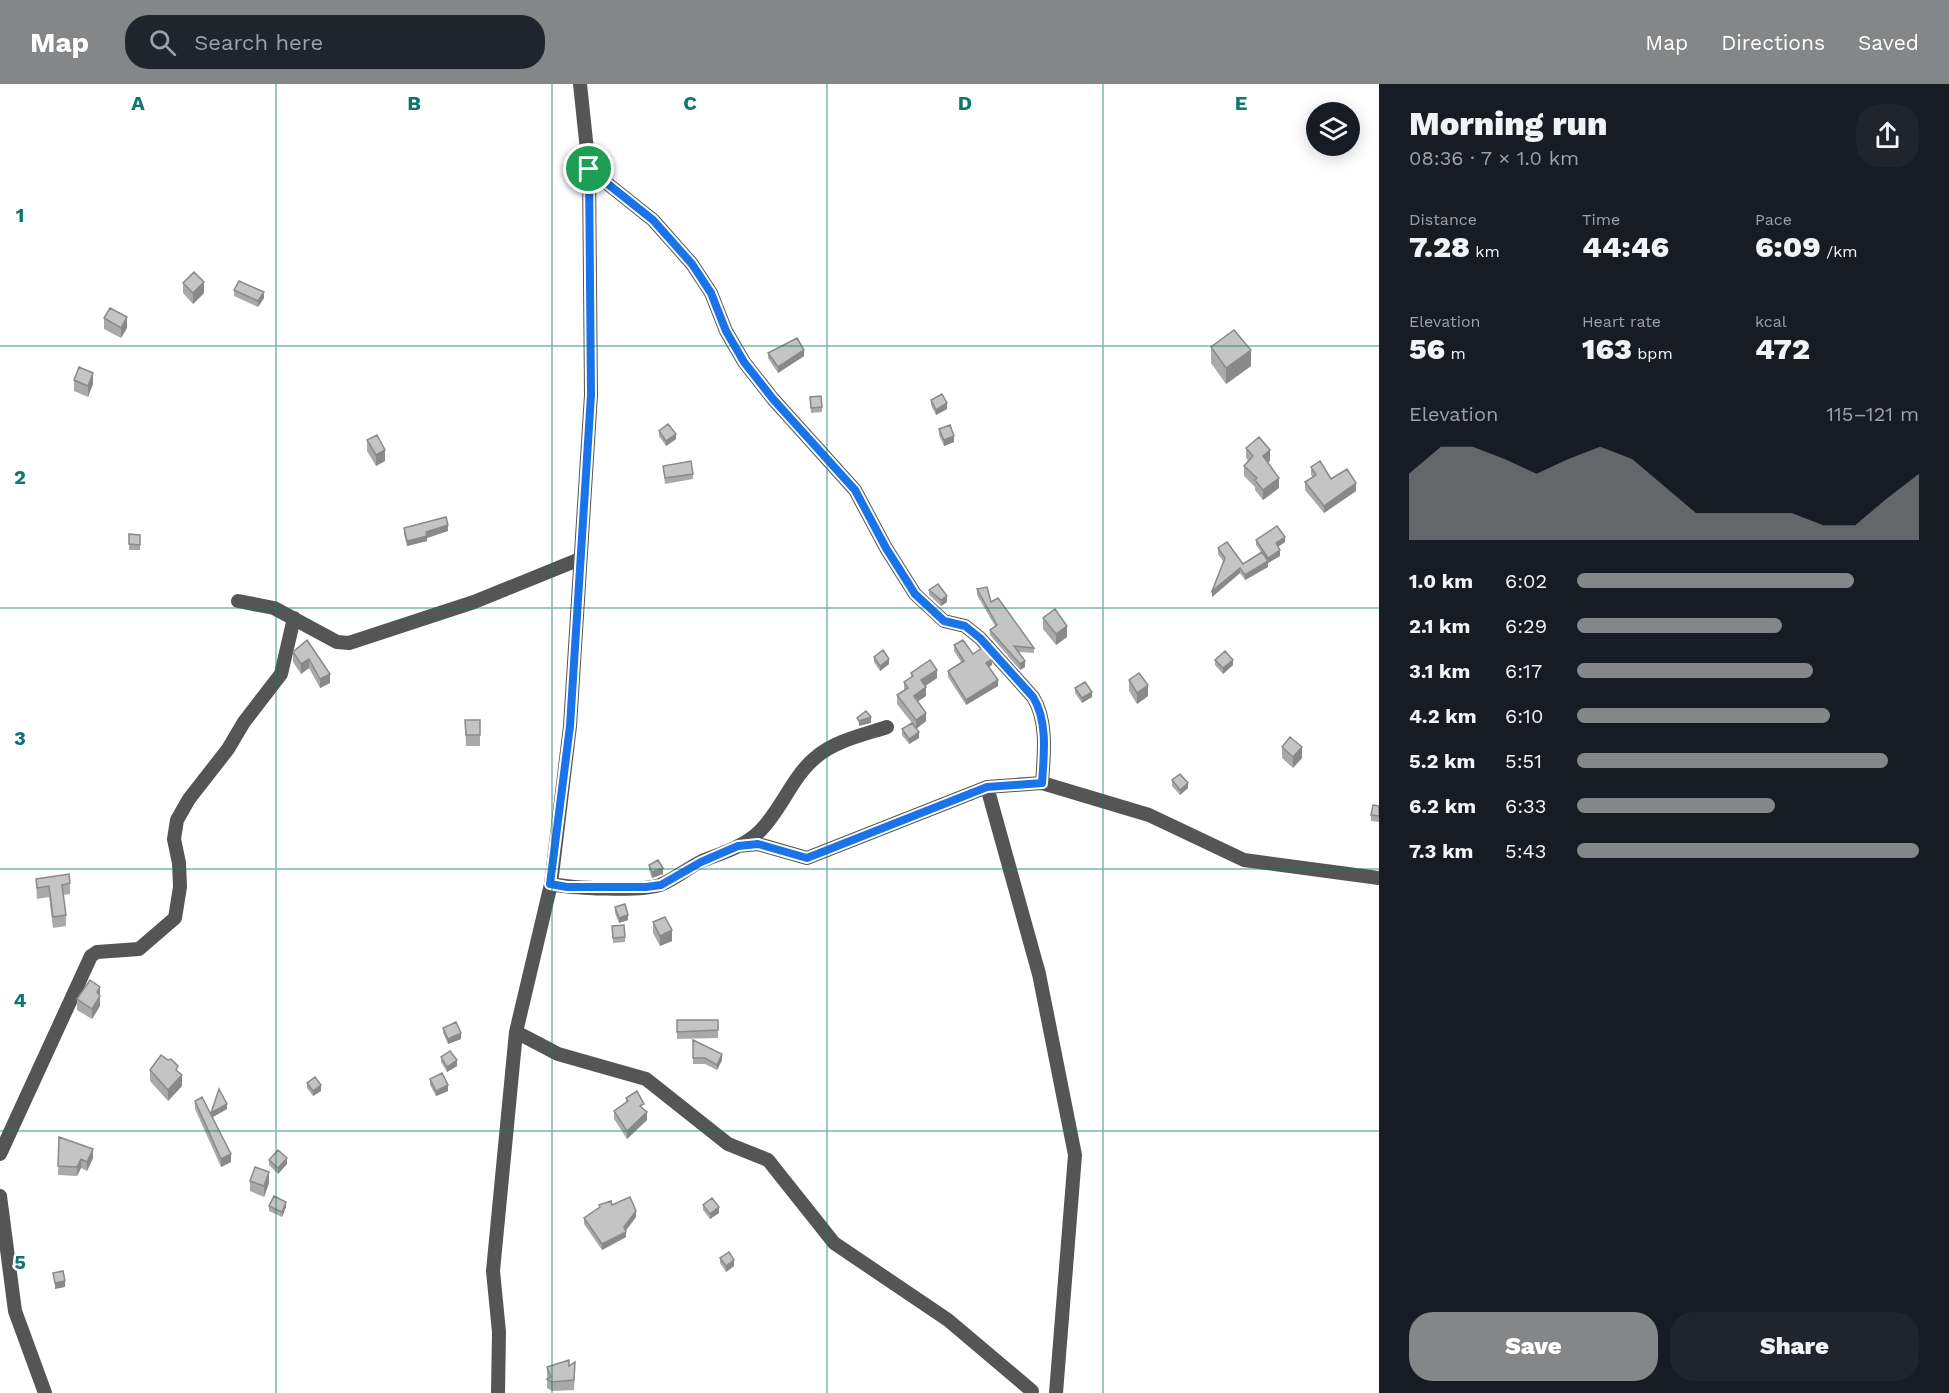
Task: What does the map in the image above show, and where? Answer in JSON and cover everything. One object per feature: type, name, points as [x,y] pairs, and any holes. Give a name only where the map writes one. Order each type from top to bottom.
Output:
[{"type":"street","points":[[498,1393],[499,1332],[492,1271],[516,1032],[550,884],[570,726],[591,395],[589,169],[580,84]]},
{"type":"street","points":[[589,169],[653,220],[692,264],[711,293],[726,331],[744,362],[773,399],[855,490],[886,548],[915,594],[944,621],[965,626],[980,638],[1033,697],[1039,707],[1042,725],[1042,783]]},
{"type":"street","points":[[238,601],[273,608],[338,642],[349,643],[474,602],[580,559]]},
{"type":"street","points":[[0,1154],[91,956],[97,952],[139,950],[171,923],[177,914],[180,887],[179,863],[174,839],[177,820],[189,799],[281,674],[294,618]]},
{"type":"street","points":[[550,884],[567,887],[661,885],[701,862],[738,846],[758,833],[780,809],[815,757],[852,738],[887,728]]},
{"type":"street","points":[[738,846],[758,844],[807,858],[987,787],[1042,783],[1149,815],[1244,860],[1379,880]]},
{"type":"street","points":[[987,787],[1039,974],[1075,1155],[1056,1393]]},
{"type":"street","points":[[1340,878],[1379,880]]},
{"type":"street","points":[[516,1032],[558,1054],[646,1079],[729,1144],[768,1160],[834,1244],[948,1320],[1032,1391]]},
{"type":"street","points":[[0,1196],[15,1311],[45,1393]]},
{"type":"building","points":[[194,272],[204,282],[193,293],[183,283]]},
{"type":"building","points":[[239,281],[264,292],[258,301],[234,290]]},
{"type":"building","points":[[110,308],[127,317],[121,328],[104,318]]},
{"type":"building","points":[[1234,330],[1251,350],[1226,368],[1211,347]]},
{"type":"building","points":[[797,338],[804,350],[778,367],[768,353]]},
{"type":"building","points":[[79,367],[93,373],[88,386],[74,380]]},
{"type":"building","points":[[942,394],[947,403],[936,410],[931,400]]},
{"type":"building","points":[[821,396],[822,407],[811,408],[810,397]]},
{"type":"building","points":[[668,424],[676,434],[666,441],[659,431]]},
{"type":"building","points":[[950,425],[954,436],[944,440],[939,429]]},
{"type":"building","points":[[377,435],[385,450],[376,455],[367,440]]},
{"type":"building","points":[[1259,437],[1270,450],[1263,456],[1279,478],[1263,490],[1255,480],[1257,478],[1244,466],[1253,456],[1246,448]]},
{"type":"building","points":[[691,461],[693,474],[665,478],[663,466]]},
{"type":"building","points":[[1320,461],[1331,479],[1347,469],[1356,483],[1324,506],[1305,482],[1316,475],[1311,467]]},
{"type":"building","points":[[446,517],[448,525],[426,532],[427,536],[407,541],[404,528]]},
{"type":"building","points":[[1277,526],[1285,537],[1276,543],[1280,550],[1268,558],[1256,540]]},
{"type":"building","points":[[129,534],[140,535],[140,545],[129,544]]},
{"type":"building","points":[[1227,542],[1243,564],[1262,552],[1268,561],[1245,575],[1240,568],[1212,591],[1225,558],[1218,548]]},
{"type":"building","points":[[938,584],[947,596],[941,600],[929,590]]},
{"type":"building","points":[[987,587],[991,602],[998,598],[1034,648],[1014,646],[1025,661],[1020,664],[990,630],[997,625],[977,589]]},
{"type":"building","points":[[1055,609],[1067,626],[1056,634],[1043,618]]},
{"type":"building","points":[[307,640],[330,674],[320,679],[309,659],[301,664],[293,652]]},
{"type":"building","points":[[963,640],[973,654],[982,648],[992,659],[986,663],[998,680],[966,700],[948,671],[964,661],[954,645]]},
{"type":"building","points":[[883,650],[889,659],[880,666],[874,657]]},
{"type":"building","points":[[1225,651],[1233,660],[1223,668],[1215,660]]},
{"type":"building","points":[[930,660],[937,670],[921,680],[926,687],[914,696],[926,713],[916,720],[897,695],[908,688],[904,682],[913,676],[911,673]]},
{"type":"building","points":[[1139,673],[1148,685],[1137,693],[1129,680]]},
{"type":"building","points":[[1085,682],[1092,692],[1082,698],[1075,688]]},
{"type":"building","points":[[866,711],[871,717],[859,721],[857,718]]},
{"type":"building","points":[[465,720],[480,720],[480,735],[466,735]]},
{"type":"building","points":[[912,723],[919,732],[909,739],[902,729]]},
{"type":"building","points":[[1290,737],[1302,747],[1293,757],[1282,747]]},
{"type":"building","points":[[1180,774],[1188,783],[1180,790],[1172,780]]},
{"type":"building","points":[[1373,805],[1379,806],[1379,816],[1371,815]]},
{"type":"building","points":[[658,860],[663,868],[652,872],[649,865]]},
{"type":"building","points":[[69,874],[70,883],[62,885],[66,915],[53,917],[49,886],[37,888],[36,879]]},
{"type":"building","points":[[625,904],[628,915],[619,918],[615,907]]},
{"type":"building","points":[[665,917],[672,930],[660,936],[653,922]]},
{"type":"building","points":[[624,925],[625,937],[613,938],[612,926]]},
{"type":"building","points":[[90,980],[100,987],[97,992],[100,996],[92,1009],[77,999]]},
{"type":"building","points":[[677,1020],[718,1020],[718,1030],[677,1032]]},
{"type":"building","points":[[456,1022],[461,1033],[448,1039],[443,1028]]},
{"type":"building","points":[[693,1040],[722,1054],[717,1065],[705,1058],[693,1058]]},
{"type":"building","points":[[450,1051],[457,1060],[447,1067],[441,1057]]},
{"type":"building","points":[[161,1055],[168,1060],[171,1059],[178,1066],[176,1070],[182,1075],[168,1090],[150,1070]]},
{"type":"building","points":[[442,1073],[448,1085],[436,1091],[430,1079]]},
{"type":"building","points":[[315,1077],[321,1085],[313,1091],[307,1083]]},
{"type":"building","points":[[219,1089],[227,1104],[211,1113]]},
{"type":"building","points":[[637,1091],[644,1104],[640,1106],[647,1112],[627,1131],[614,1111],[628,1101],[626,1098]]},
{"type":"building","points":[[202,1097],[231,1154],[221,1159],[195,1101]]},
{"type":"building","points":[[59,1137],[93,1149],[87,1162],[81,1159],[77,1167],[58,1166]]},
{"type":"building","points":[[278,1150],[287,1158],[278,1168],[269,1160]]},
{"type":"building","points":[[255,1167],[269,1172],[264,1186],[250,1181]]},
{"type":"building","points":[[274,1196],[286,1202],[282,1212],[269,1206]]},
{"type":"building","points":[[630,1197],[636,1211],[624,1227],[626,1232],[602,1244],[584,1218],[600,1207],[599,1205],[611,1201],[612,1205]]},
{"type":"building","points":[[712,1198],[719,1207],[710,1214],[703,1205]]},
{"type":"building","points":[[729,1252],[734,1260],[726,1266],[720,1258]]},
{"type":"building","points":[[63,1271],[65,1281],[55,1283],[53,1273]]},
{"type":"building","points":[[569,1360],[569,1366],[575,1362],[574,1380],[552,1382],[547,1379],[551,1377],[547,1367]]},
{"type":"route","points":[[589,169],[653,220],[692,264],[711,293],[726,331],[744,362],[773,399],[855,490],[886,548],[915,594],[944,621],[965,626],[980,638],[1033,697],[1039,707],[1042,725],[1044,751],[1042,783],[987,787],[807,858],[758,844],[738,846],[701,862],[661,885],[567,887],[550,884],[570,726],[591,395],[589,169]]}]
